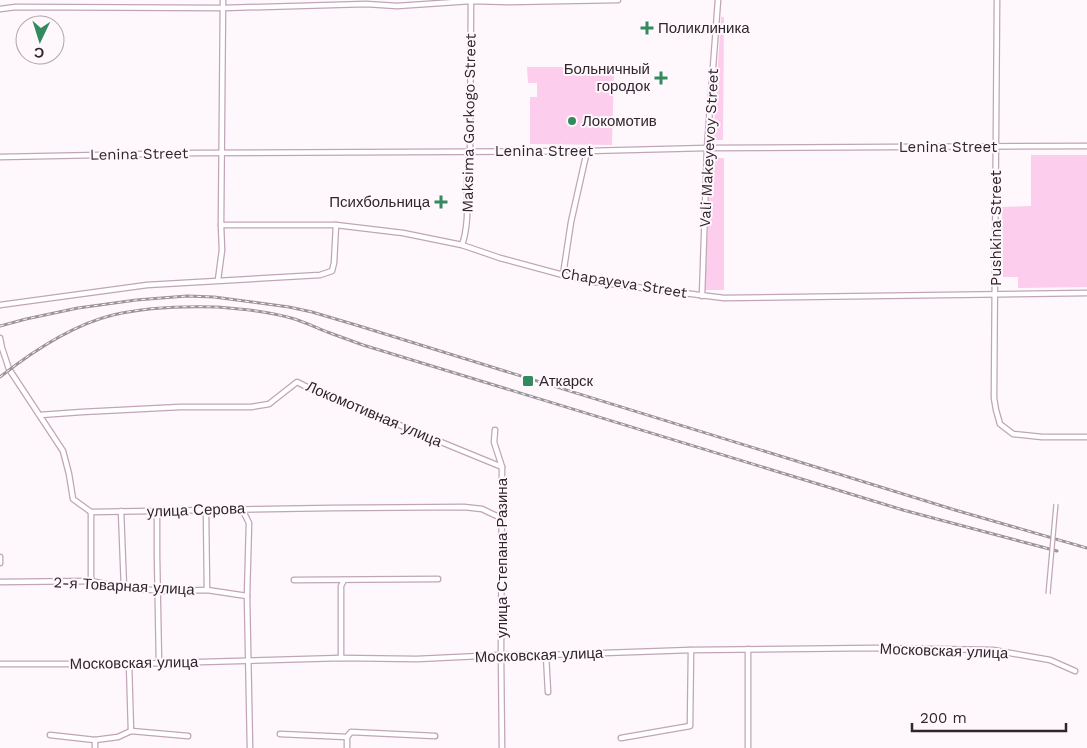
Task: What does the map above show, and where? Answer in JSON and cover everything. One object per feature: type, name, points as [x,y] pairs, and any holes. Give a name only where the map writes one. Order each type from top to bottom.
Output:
[{"type":"street","points":[[218,280],[222,250],[224,0]]},
{"type":"street","points":[[0,9],[223,8],[355,3],[397,6],[471,0],[510,2],[618,0]]},
{"type":"street","name":"Maksima Gorkogo Street","points":[[462,245],[466,236],[468,160],[470,151],[471,0]]},
{"type":"street","name":"Vali Makeyevoy Street","points":[[702,296],[707,148],[718,0]]},
{"type":"street","name":"Pushkina Street","points":[[997,0],[994,398],[996,410],[1000,424],[1013,434],[1042,437],[1087,437]]},
{"type":"street","name":"Lenina Street","points":[[0,157],[707,148],[1087,146]]},
{"type":"street","points":[[563,275],[571,222],[587,151]]},
{"type":"street","name":"Chapayeva Street","points":[[221,225],[336,225],[403,233],[462,245],[500,258],[595,282],[724,298],[1087,293]]},
{"type":"street","points":[[0,305],[147,285],[320,275],[332,271],[336,225]]},
{"type":"street","points":[[0,338],[1,349],[9,369],[63,451],[73,499],[91,512],[91,581]]},
{"type":"street","name":"Локомотивная улица","points":[[40,415],[167,408],[251,407],[269,404],[297,382],[502,467]]},
{"type":"street","name":"улица Степана Разина","points":[[495,430],[494,442],[502,467],[502,748]]},
{"type":"street","points":[[1048,594],[1056,504]]},
{"type":"street","name":"улица Серова","points":[[91,512],[464,507],[482,509],[501,518]]},
{"type":"street","points":[[242,509],[249,523],[247,596],[250,748]]},
{"type":"street","points":[[206,510],[207,590]]},
{"type":"street","points":[[157,511],[156,556],[159,663]]},
{"type":"street","points":[[121,512],[124,588]]},
{"type":"street","points":[[0,557],[0,563]]},
{"type":"street","points":[[294,580],[438,579]]},
{"type":"street","points":[[341,658],[341,586],[344,580]]},
{"type":"street","name":"2-я Товарная улица","points":[[0,582],[91,581],[124,588],[185,591],[207,590],[247,596]]},
{"type":"street","name":"Московская улица","points":[[0,664],[129,664],[341,658],[417,659],[691,650],[874,648],[993,650],[1050,660],[1074,671]]},
{"type":"street","points":[[748,649],[748,748]]},
{"type":"street","points":[[621,738],[690,726],[691,650]]},
{"type":"street","points":[[546,655],[548,692]]},
{"type":"street","points":[[129,664],[131,731]]},
{"type":"street","points":[[50,735],[95,740],[118,737],[131,731],[188,736]]},
{"type":"street","points":[[347,748],[347,737],[351,732],[436,736]]},
{"type":"street","points":[[280,734],[347,737]]},
{"type":"street","points":[[95,740],[95,748]]},
{"type":"shaded area","points":[[721,17],[724,17],[723,140],[713,140]]},
{"type":"shaded area","name":"Локомотив","points":[[527,67],[614,67],[612,145],[530,144],[530,97],[537,97],[537,83],[528,83]]},
{"type":"shaded area","points":[[1031,155],[1087,155],[1087,287],[1018,288],[1018,277],[1003,277],[1002,207],[1031,206]]},
{"type":"shaded area","points":[[711,158],[724,158],[724,290],[705,290]]},
{"type":"railway","points":[[0,326],[78,308],[136,300],[187,296],[214,297],[289,307],[356,325],[955,510],[1087,548]]},
{"type":"railway","points":[[0,377],[68,332],[98,319],[113,315],[152,309],[190,307],[216,307],[263,312],[296,320],[363,345],[903,510],[1057,551]]},
{"type":"place","name":"Поликлиника","points":[[647,28]]},
{"type":"place","name":"Больничный городок","points":[[661,78]]},
{"type":"place","name":"Локомотив","points":[[572,121]]},
{"type":"place","name":"Психбольница","points":[[441,202]]},
{"type":"place","name":"Аткарск","points":[[528,381]]}]
